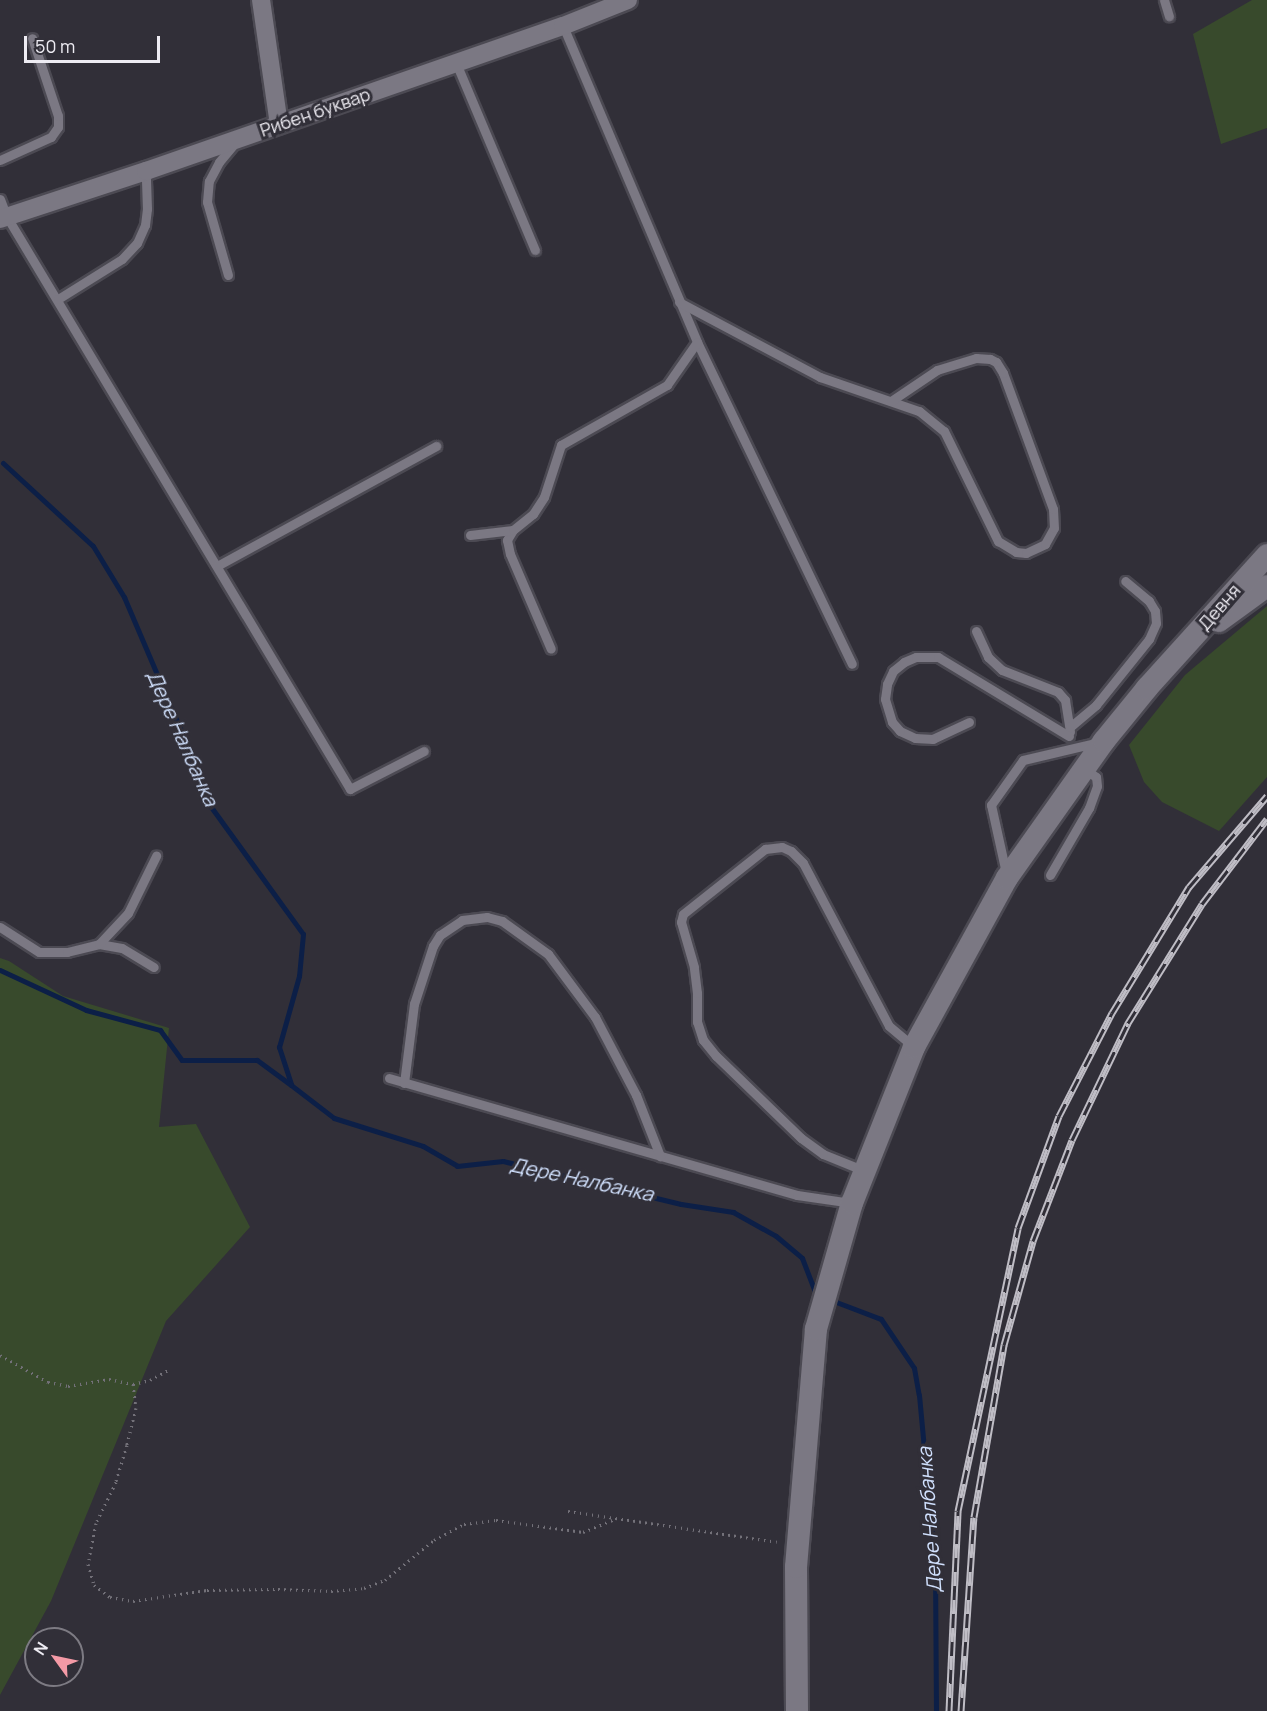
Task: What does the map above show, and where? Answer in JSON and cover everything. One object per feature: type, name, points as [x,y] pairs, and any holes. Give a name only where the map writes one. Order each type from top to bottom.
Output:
[{"type":"street","points":[[261,0],[279,125]]},
{"type":"street","name":"Рибен буквар","points":[[4,218],[237,140],[563,26],[628,0]]},
{"type":"street","name":"Девня","points":[[1188,642],[1267,555]]},
{"type":"street","name":"Девня","points":[[1188,642],[1267,586]]},
{"type":"street","points":[[797,1711],[798,1545],[816,1329],[852,1203],[914,1047],[1007,878],[1104,741],[1188,642]]},
{"type":"lane","points":[[1164,0],[1169,16]]},
{"type":"lane","points":[[563,26],[697,342],[852,664]]},
{"type":"lane","points":[[0,160],[51,137],[58,127],[58,116],[32,38]]},
{"type":"lane","points":[[456,63],[535,250]]},
{"type":"lane","points":[[228,275],[207,202],[209,181],[219,162],[237,140]]},
{"type":"lane","points":[[58,299],[122,259],[137,243],[145,225],[146,171]]},
{"type":"lane","points":[[0,199],[4,218],[58,299],[350,789],[424,751]]},
{"type":"lane","points":[[679,302],[820,377],[919,411],[944,431],[998,541],[1016,552],[1026,552],[1044,544],[1054,528],[1053,509],[1003,373],[996,362],[990,358],[976,358],[937,370],[891,401]]},
{"type":"lane","points":[[551,649],[510,554],[507,540],[513,530],[533,514],[544,497],[561,445],[667,385],[697,342]]},
{"type":"lane","points":[[217,566],[436,446]]},
{"type":"lane","points":[[470,535],[513,530]]},
{"type":"lane","points":[[1070,732],[1096,705],[1149,639],[1156,623],[1155,611],[1149,601],[1125,581]]},
{"type":"lane","points":[[976,631],[988,657],[1002,670],[1058,692],[1065,700],[1070,732],[1069,749]]},
{"type":"lane","points":[[969,722],[933,739],[915,738],[900,731],[892,722],[885,699],[887,684],[893,671],[915,657],[939,657],[1070,732]]},
{"type":"lane","points":[[1007,878],[1004,855],[991,804],[1023,760],[1104,741]]},
{"type":"lane","points":[[1050,875],[1089,808],[1097,786],[1096,777],[1085,769]]},
{"type":"lane","points":[[865,1171],[823,1154],[801,1138],[716,1056],[703,1040],[697,1022],[694,967],[681,922],[683,914],[765,849],[782,848],[791,851],[803,863],[889,1026],[914,1047]]},
{"type":"lane","points":[[99,944],[128,913],[156,856]]},
{"type":"lane","points":[[404,1083],[414,1004],[433,946],[440,935],[462,920],[487,917],[502,921],[548,954],[595,1017],[636,1095],[660,1156]]},
{"type":"lane","points":[[0,927],[39,952],[67,952],[99,944],[122,948],[154,967]]},
{"type":"lane","points":[[389,1078],[797,1195],[852,1203]]},
{"type":"path","points":[[0,1355],[48,1382],[68,1386],[109,1379],[133,1384],[150,1380],[168,1370]]},
{"type":"path","points":[[133,1384],[136,1408],[127,1445],[116,1482],[96,1523],[88,1564],[94,1586],[110,1597],[133,1601],[207,1590],[278,1589],[331,1592],[363,1588],[385,1580],[434,1540],[464,1524],[496,1520],[583,1532],[616,1519]]},
{"type":"path","points":[[568,1511],[798,1545]]},
{"type":"green space","points":[[1252,0],[1267,0],[1267,128],[1221,144],[1193,34]]},
{"type":"green space","points":[[1267,606],[1267,777],[1219,831],[1162,802],[1144,782],[1129,745],[1185,675]]},
{"type":"green space","points":[[0,958],[9,961],[63,996],[169,1028],[159,1127],[196,1124],[250,1227],[166,1321],[51,1601],[37,1627],[24,1627],[24,1651],[0,1695]]},
{"type":"waterway","name":"Дере Налбанка","points":[[3,463],[93,546],[124,597],[185,740],[206,800],[303,934],[299,976],[279,1047],[291,1085],[334,1118],[423,1146],[457,1166],[503,1161],[681,1204],[733,1212],[776,1236],[802,1258],[816,1295],[820,1296]]},
{"type":"waterway","points":[[0,970],[86,1010],[160,1030],[182,1060],[257,1060],[291,1085]]},
{"type":"waterway","name":"Дере Налбанка","points":[[831,1300],[881,1319],[914,1368],[919,1395],[935,1568],[936,1711]]},
{"type":"railway","points":[[949,1711],[958,1511],[1018,1228],[1059,1116],[1112,1013],[1189,887],[1267,796]]},
{"type":"railway","points":[[961,1711],[974,1517],[1004,1345],[1033,1241],[1072,1140],[1128,1023],[1202,904],[1267,819]]}]
